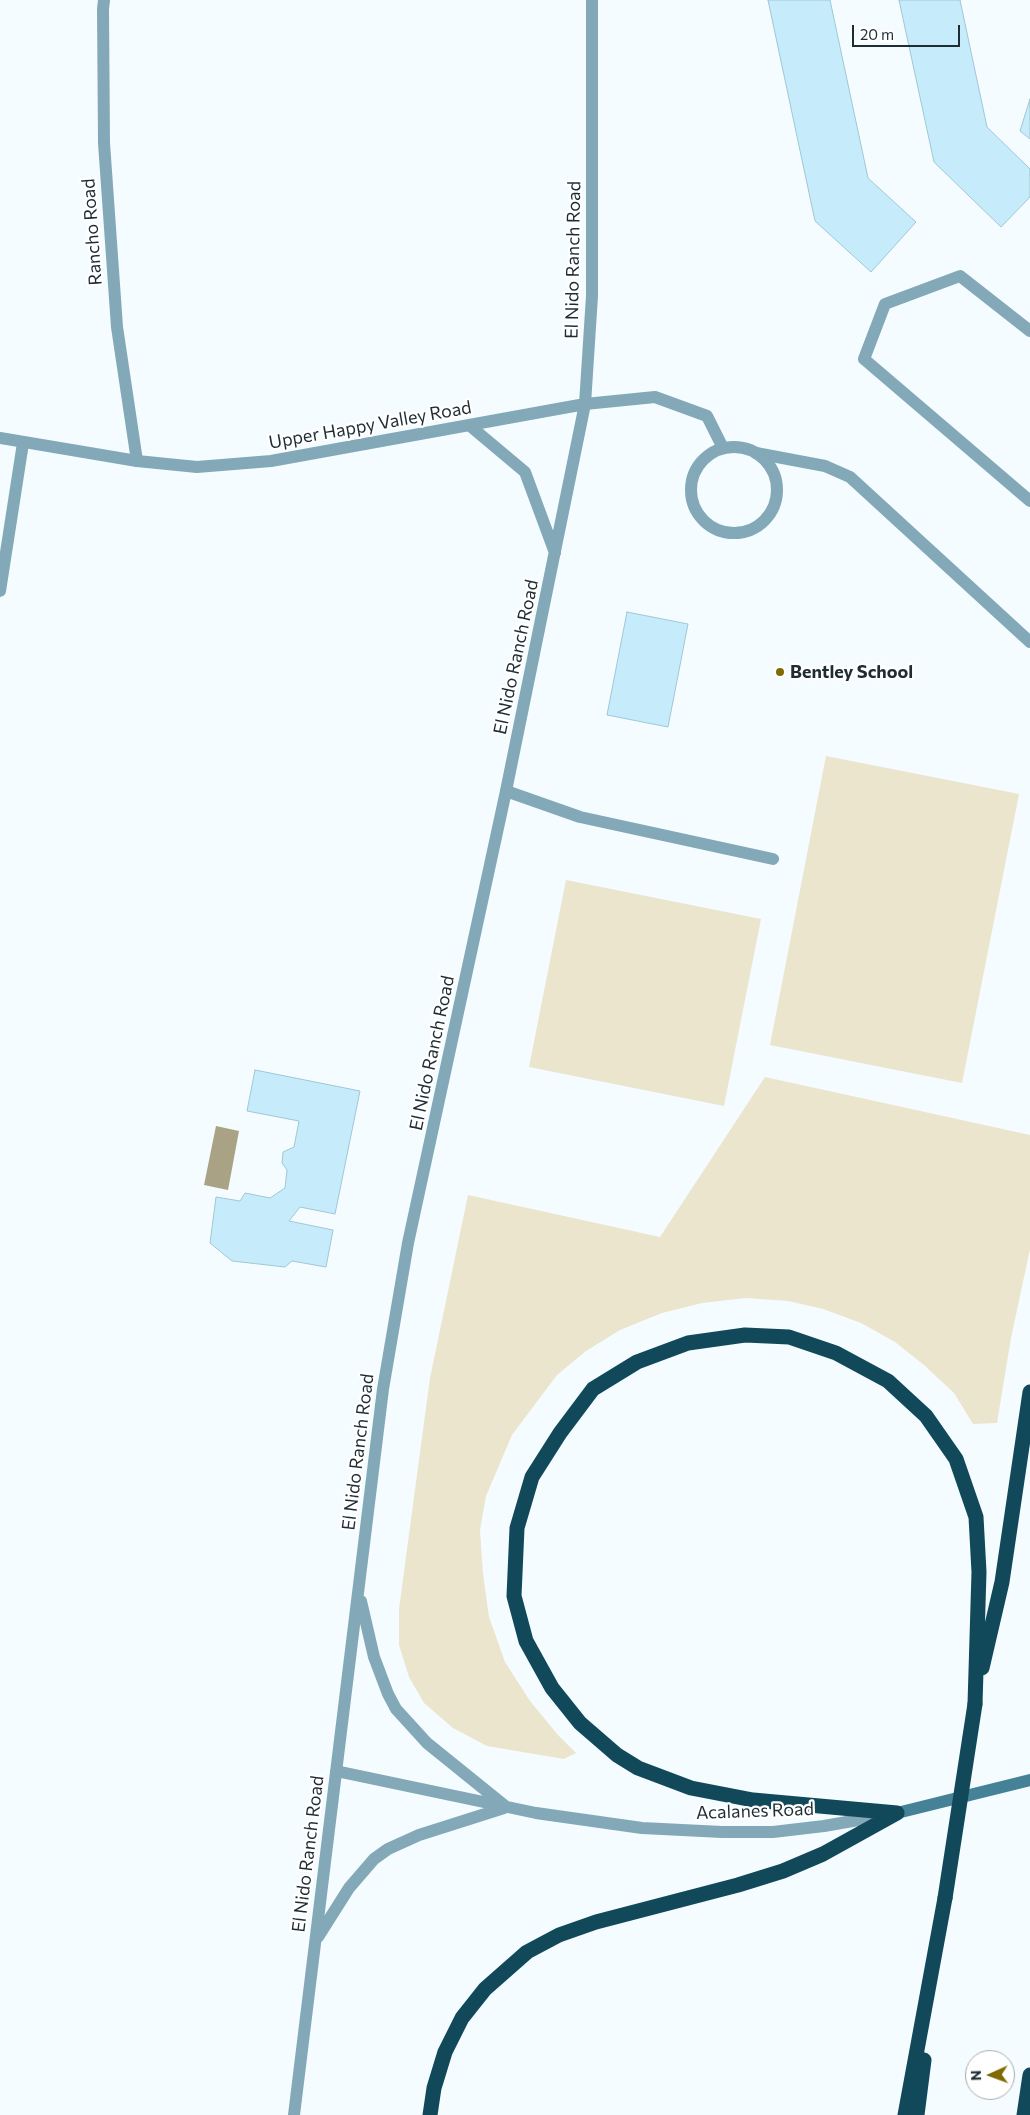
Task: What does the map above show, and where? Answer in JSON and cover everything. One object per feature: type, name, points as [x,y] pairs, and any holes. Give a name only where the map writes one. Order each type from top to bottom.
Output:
[{"type":"highway","points":[[897,1813],[753,1800],[691,1788],[638,1768],[617,1755],[580,1723],[552,1688],[526,1641],[514,1596],[517,1528],[532,1477],[560,1433],[594,1389],[637,1362],[688,1343],[745,1335],[789,1337],[836,1353],[888,1381],[926,1416],[956,1459],[976,1517],[979,1572],[974,1704]]},
{"type":"highway","points":[[918,2115],[945,1898],[974,1704],[1002,1582],[1030,1392]]},
{"type":"highway","points":[[430,2115],[439,2070],[445,2052],[462,2018],[485,1989],[527,1952],[559,1935],[596,1922],[738,1885],[782,1871],[823,1854],[897,1813]]},
{"type":"highway","points":[[905,2115],[945,1898]]},
{"type":"highway","points":[[1024,2115],[1030,2075]]},
{"type":"main road","name":"Acalanes Road","points":[[897,1813],[1030,1780]]},
{"type":"street","name":"Rancho Road","points":[[104,0],[102,9],[104,143],[116,317],[137,460]]},
{"type":"street","name":"El Nido Ranch Road","points":[[294,2115],[383,1389],[408,1242],[506,790],[585,404],[592,296],[592,0]]},
{"type":"street","points":[[1030,331],[960,276],[885,304],[864,359],[1030,501]]},
{"type":"street","name":"Upper Happy Valley Road","points":[[0,438],[137,460],[197,467],[271,461],[585,404],[655,397],[707,416],[723,448]]},
{"type":"street","points":[[469,425],[525,472],[555,553]]},
{"type":"street","points":[[0,591],[23,443]]},
{"type":"street","points":[[756,453],[769,464],[777,479],[777,497],[772,512],[760,526],[745,533],[728,534],[712,528],[700,517],[692,501],[691,484],[697,468],[708,455],[723,448],[740,447],[756,453],[825,466],[850,477],[1030,642]]},
{"type":"street","points":[[506,790],[580,817],[773,859]]},
{"type":"street","name":"Acalanes Road","points":[[359,1593],[374,1657],[388,1694],[396,1709],[427,1743],[507,1807]]},
{"type":"street","name":"Acalanes Road","points":[[336,1771],[562,1818],[615,1825],[722,1832],[773,1832],[824,1826],[897,1813]]},
{"type":"street","name":"Acalanes Road","points":[[315,1941],[349,1888],[374,1859],[388,1849],[427,1832],[507,1807]]},
{"type":"shaded area","points":[[826,756],[1019,794],[962,1083],[770,1045]]},
{"type":"shaded area","points":[[566,880],[761,919],[724,1106],[529,1067]]},
{"type":"shaded area","points":[[765,1077],[1030,1135],[1030,1249],[1011,1338],[997,1423],[973,1424],[954,1393],[924,1365],[895,1342],[861,1323],[823,1309],[788,1301],[746,1298],[702,1303],[662,1313],[620,1330],[586,1351],[557,1375],[512,1435],[486,1496],[480,1530],[483,1574],[489,1617],[505,1662],[530,1701],[558,1735],[576,1753],[564,1759],[487,1746],[453,1728],[424,1703],[409,1677],[399,1645],[399,1609],[430,1378],[468,1195],[660,1237]]},
{"type":"shaded area","points":[[216,1126],[239,1131],[228,1190],[204,1185]]},
{"type":"building","points":[[768,0],[830,0],[868,178],[916,222],[871,272],[815,221]]},
{"type":"building","points":[[899,0],[960,0],[987,127],[1030,169],[1030,197],[1001,227],[934,162]]},
{"type":"building","points":[[1030,99],[1030,139],[1020,131]]},
{"type":"building","points":[[627,612],[688,624],[668,727],[607,715]]},
{"type":"building","points":[[255,1070],[360,1091],[335,1214],[300,1207],[289,1221],[333,1230],[326,1267],[292,1261],[285,1267],[232,1261],[210,1243],[216,1197],[240,1201],[245,1193],[270,1198],[285,1188],[287,1170],[282,1163],[283,1152],[294,1147],[299,1121],[247,1111]]},
{"type":"place","name":"Bentley School","points":[[780,672]]}]
